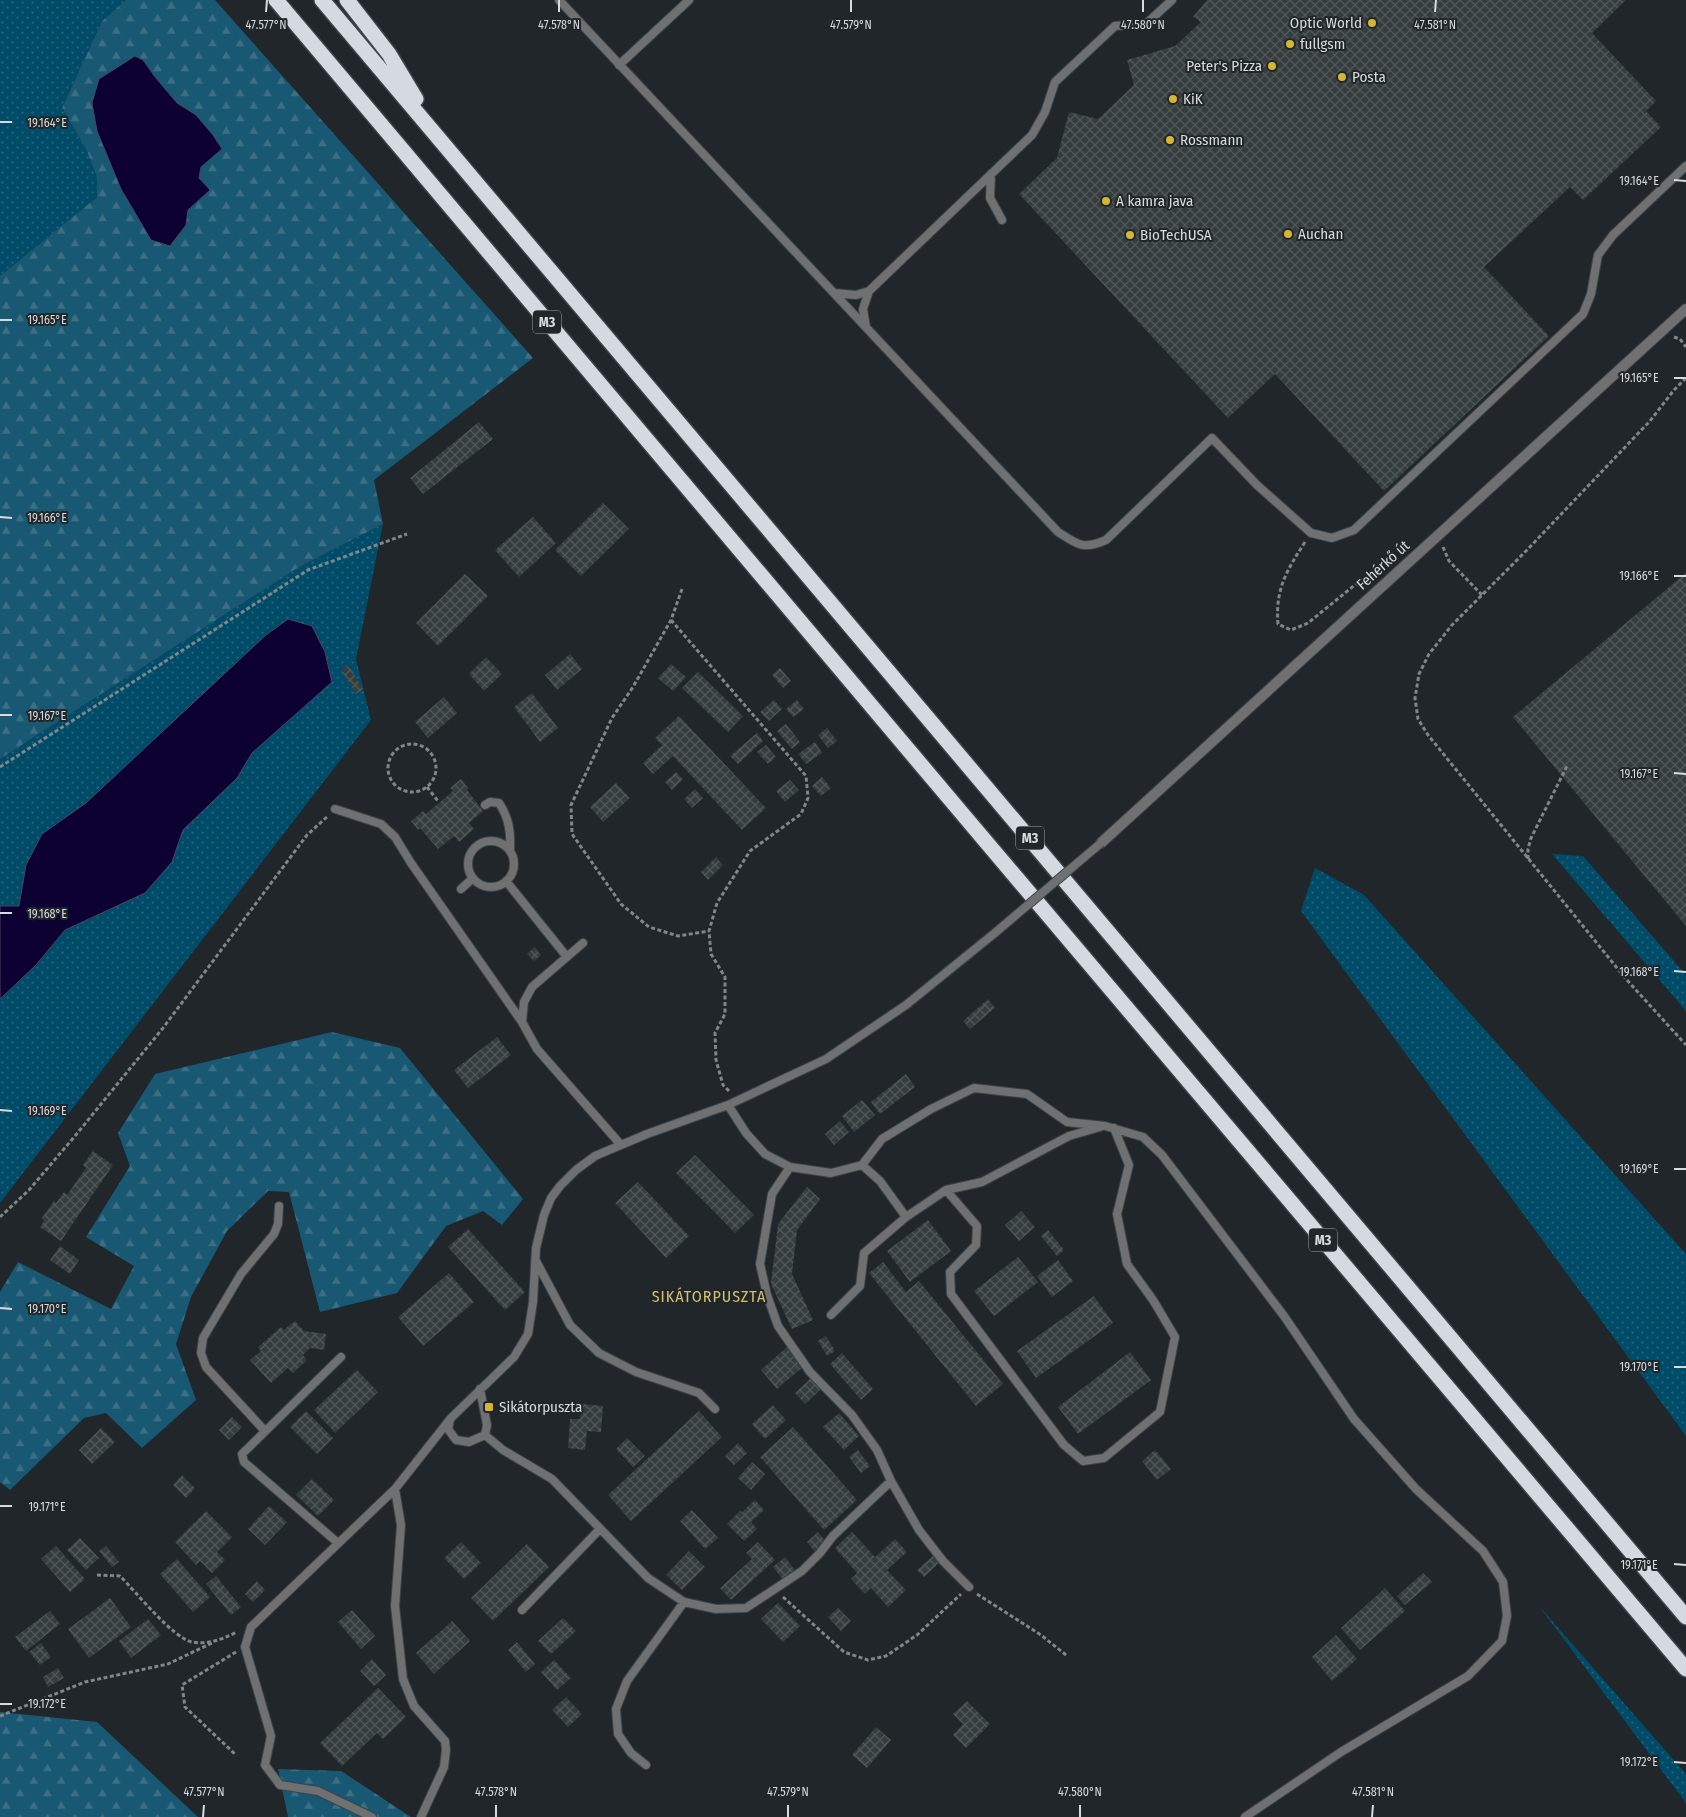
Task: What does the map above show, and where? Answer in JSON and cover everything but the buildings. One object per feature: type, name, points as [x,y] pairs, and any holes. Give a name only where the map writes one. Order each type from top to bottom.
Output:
[{"type":"highway","points":[[266,0],[321,53]]},
{"type":"highway","name":"M3","points":[[276,0],[953,804],[1686,1669]]},
{"type":"highway","name":"M3","points":[[322,0],[1686,1617]]},
{"type":"highway","points":[[347,0],[389,54],[438,137]]},
{"type":"street","name":"Fehérkő út","points":[[1101,843],[1686,309]]},
{"type":"lane","points":[[558,0],[1058,532],[1074,542],[1090,546],[1106,540],[1212,438],[1257,485],[1311,533],[1332,538],[1354,530],[1583,314],[1591,294],[1598,256],[1613,235],[1686,166]]},
{"type":"lane","points":[[619,65],[688,0]]},
{"type":"lane","points":[[834,293],[856,295],[869,291],[1032,135],[1045,112],[1055,82],[1115,26],[1146,24],[1172,0]]},
{"type":"lane","points":[[991,174],[990,198],[1002,220]]},
{"type":"lane","points":[[866,327],[863,309],[869,291]]},
{"type":"lane","points":[[485,805],[490,802],[499,803],[506,813],[511,834],[510,850],[514,862],[512,875],[503,885],[490,888],[478,884],[469,873],[468,860],[474,848],[486,841],[499,842],[510,850]]},
{"type":"lane","points":[[335,809],[381,824],[394,837],[522,1022],[537,1049],[621,1145]]},
{"type":"lane","points":[[372,1817],[318,1792],[280,1785],[265,1765],[271,1736],[245,1646],[251,1627],[395,1490],[450,1418],[514,1357],[528,1334],[533,1302],[539,1232],[550,1198],[576,1170],[595,1156],[728,1105],[801,1071],[846,1046],[906,1005],[1101,843]]},
{"type":"lane","points":[[461,889],[473,878]]},
{"type":"lane","points":[[506,881],[567,957]]},
{"type":"lane","points":[[522,1022],[524,1002],[532,987],[583,943]]},
{"type":"lane","points":[[728,1105],[746,1133],[765,1154],[790,1167],[831,1174],[862,1165],[882,1140],[931,1109],[974,1088],[1027,1094],[1067,1122],[1105,1126],[1143,1137],[1162,1155],[1284,1316],[1354,1419],[1416,1489],[1483,1551],[1503,1582],[1507,1616],[1502,1641],[1468,1676],[1341,1752],[1245,1817]]},
{"type":"lane","points":[[831,1316],[860,1286],[864,1253],[906,1217],[946,1190],[982,1182],[1069,1136],[1105,1126]]},
{"type":"lane","points":[[946,1190],[977,1226],[976,1245],[950,1272],[951,1294],[1064,1445],[1083,1461],[1104,1458],[1160,1412],[1174,1336],[1153,1300],[1127,1264],[1118,1214],[1128,1165],[1114,1128]]},
{"type":"lane","points":[[862,1165],[880,1181],[906,1217]]},
{"type":"lane","points":[[790,1167],[772,1194],[760,1264],[778,1326],[810,1372],[852,1415],[878,1450],[891,1481],[919,1530],[943,1561],[968,1587]]},
{"type":"lane","points":[[265,1431],[206,1367],[202,1353],[203,1338],[241,1274],[274,1234],[278,1224],[279,1206]]},
{"type":"lane","points":[[536,1260],[570,1325],[599,1353],[636,1372],[699,1392],[715,1410]]},
{"type":"lane","points":[[338,1543],[244,1462],[242,1454],[341,1357]]},
{"type":"lane","points":[[480,1389],[487,1425],[485,1435]]},
{"type":"lane","points":[[450,1418],[448,1429],[456,1440],[469,1442],[485,1435]]},
{"type":"lane","points":[[485,1435],[503,1450],[552,1479],[572,1498],[599,1530],[648,1578],[684,1602],[716,1609],[746,1608],[802,1571],[820,1553],[833,1536],[891,1481]]},
{"type":"lane","points":[[395,1490],[401,1525],[394,1606],[403,1679],[414,1706],[445,1741],[446,1750],[444,1767],[421,1817]]},
{"type":"lane","points":[[522,1610],[599,1530]]},
{"type":"lane","points":[[646,1765],[630,1752],[618,1734],[616,1709],[627,1681],[684,1602]]},
{"type":"path","points":[[1686,378],[1650,421],[1452,625],[1429,654],[1419,674],[1415,698],[1418,719],[1428,735],[1626,979],[1686,1045]]},
{"type":"path","points":[[1311,533],[1287,570],[1278,598],[1278,624],[1291,630],[1308,623],[1361,580],[1372,579],[1382,586]]},
{"type":"path","points":[[0,767],[308,570],[407,534]]},
{"type":"path","points":[[1438,535],[1449,560],[1482,594]]},
{"type":"path","points":[[682,589],[671,620],[633,687],[612,718],[571,805],[572,834],[621,904],[649,927],[678,936],[709,931]]},
{"type":"path","points":[[671,620],[806,776],[808,798],[802,814],[750,851],[718,903],[709,931],[711,954],[725,977],[725,1014],[715,1033],[716,1060],[723,1085],[739,1100]]},
{"type":"path","points":[[406,744],[417,744],[427,748],[434,757],[436,768],[434,778],[427,787],[417,792],[407,792],[396,787],[390,779],[387,768],[389,758],[396,749],[406,744]]},
{"type":"path","points":[[1528,860],[1531,838],[1567,766]]},
{"type":"path","points":[[427,787],[438,801]]},
{"type":"path","points":[[0,1218],[29,1190],[82,1128],[168,1020],[307,835],[335,809]]},
{"type":"path","points":[[97,1575],[120,1576],[176,1635],[191,1642],[214,1642]]},
{"type":"path","points":[[776,1589],[844,1652],[868,1660],[886,1656],[918,1635],[968,1587],[1041,1635],[1066,1655]]},
{"type":"path","points":[[0,1716],[85,1682],[168,1664],[251,1627]]},
{"type":"path","points":[[236,1755],[185,1706],[182,1685],[245,1646]]},
{"type":"shaded area","points":[[0,0],[126,0],[102,21],[62,108],[87,151],[97,178],[97,197],[0,276]]},
{"type":"shaded area","points":[[135,56],[143,60],[177,103],[196,115],[222,149],[201,167],[199,178],[210,190],[188,210],[186,225],[170,246],[151,240],[121,189],[97,131],[92,103],[99,79]]},
{"type":"shaded area","points":[[383,524],[356,659],[371,720],[0,1203],[0,759],[299,567]]},
{"type":"shaded area","points":[[288,619],[312,626],[325,652],[332,682],[252,753],[237,778],[183,830],[172,862],[145,893],[65,930],[36,965],[0,999],[0,906],[19,906],[26,865],[42,834],[86,803],[266,635]]},
{"type":"shaded area","points":[[1552,854],[1583,856],[1686,975],[1686,1011]]},
{"type":"shaded area","points":[[1315,868],[1364,895],[1686,1254],[1686,1436],[1301,911]]},
{"type":"shaded area","points":[[1539,1606],[1686,1774],[1686,1803]]},
{"type":"green space","points":[[126,0],[215,0],[533,358],[374,480],[383,524],[299,567],[0,759],[0,276],[97,197],[97,178],[87,151],[62,108],[102,21]]},
{"type":"green space","points":[[332,1032],[400,1048],[523,1199],[502,1225],[483,1211],[446,1226],[397,1293],[320,1312],[289,1192],[268,1191],[227,1231],[191,1297],[176,1344],[196,1400],[142,1448],[106,1413],[84,1418],[10,1490],[0,1482],[0,1292],[18,1262],[111,1309],[134,1266],[86,1237],[130,1166],[118,1133],[155,1074]]},
{"type":"green space","points":[[0,1712],[97,1722],[198,1817],[0,1817]]},
{"type":"green space","points":[[278,1769],[341,1771],[411,1817],[288,1817]]},
{"type":"place","name":"Optic World","points":[[1372,23]]},
{"type":"place","name":"fullgsm","points":[[1290,44]]},
{"type":"place","name":"Peter's Pizza","points":[[1272,66]]},
{"type":"place","name":"Posta","points":[[1342,77]]},
{"type":"place","name":"KiK","points":[[1173,99]]},
{"type":"place","name":"Rossmann","points":[[1170,140]]},
{"type":"place","name":"A kamra java","points":[[1106,201]]},
{"type":"place","name":"Auchan","points":[[1288,234]]},
{"type":"place","name":"BioTechUSA","points":[[1130,235]]},
{"type":"place","name":"Sikátorpuszta","points":[[489,1407]]},
{"type":"district","name":"SIKÁTORPUSZTA","points":[[709,1296]]}]
